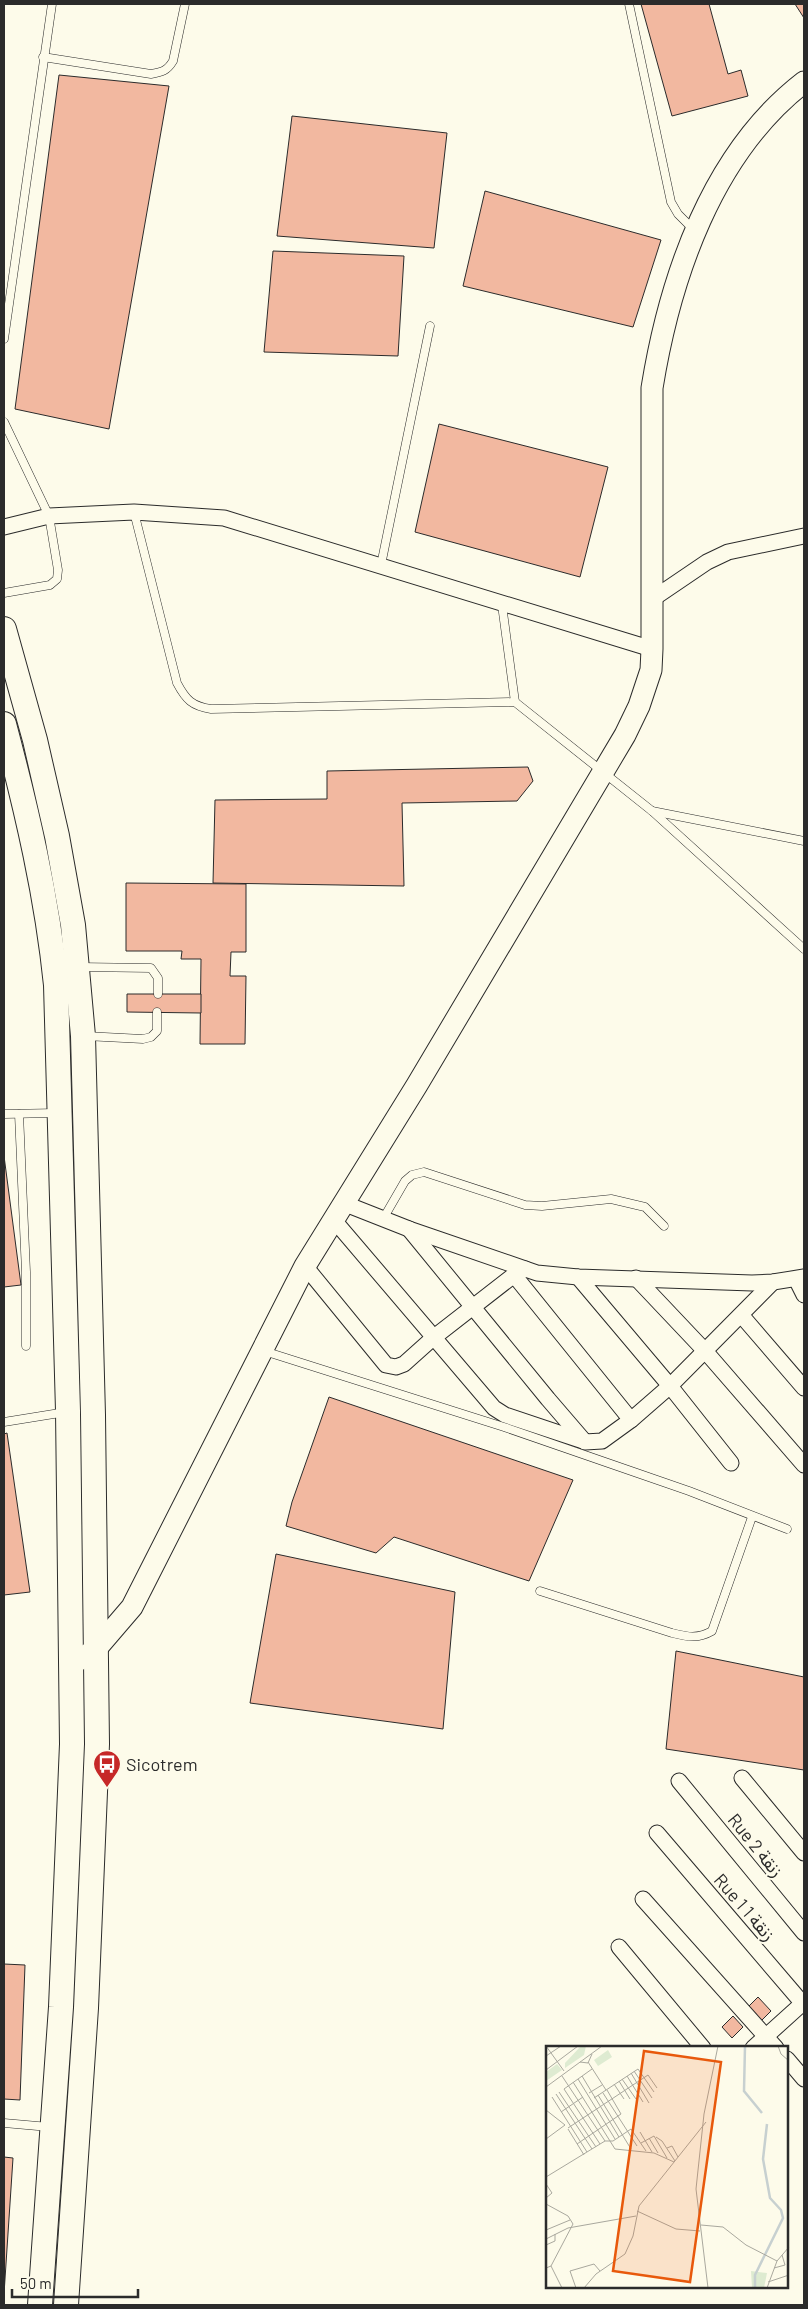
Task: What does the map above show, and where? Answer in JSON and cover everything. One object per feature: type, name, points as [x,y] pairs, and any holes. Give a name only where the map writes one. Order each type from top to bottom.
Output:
[{"type":"main road","points":[[4,629],[35,740],[57,836],[78,967],[83,1036],[93,1416],[97,1744],[86,2008],[66,2305]]},
{"type":"main road","points":[[4,724],[34,843],[50,931],[56,985],[68,1411],[71,1665],[69,1802],[61,2006],[40,2305]]},
{"type":"street","points":[[71,1665],[96,1649],[132,1607],[305,1266],[417,1085],[603,773],[639,706],[651,670],[652,388],[658,346],[669,305],[696,232],[735,159],[779,102],[804,82]]},
{"type":"street","points":[[4,527],[49,516],[134,512],[224,518],[381,564],[502,605],[652,649]]},
{"type":"street","points":[[651,600],[707,562],[728,552],[804,536]]},
{"type":"street","points":[[338,1211],[383,1219],[519,1272],[578,1277],[773,1282],[800,1278],[804,1294]]},
{"type":"street","points":[[338,1211],[432,1338],[494,1408],[505,1414],[586,1442],[602,1441],[631,1420],[706,1352],[773,1282]]},
{"type":"street","points":[[409,1229],[548,1400],[586,1442]]},
{"type":"street","points":[[305,1266],[386,1365],[396,1367],[404,1364],[432,1338],[519,1272]]},
{"type":"street","points":[[519,1272],[631,1420]]},
{"type":"street","points":[[578,1277],[670,1386],[731,1463]]},
{"type":"street","points":[[636,1278],[706,1352],[804,1465]]},
{"type":"street","points":[[742,1316],[804,1388]]},
{"type":"street","points":[[742,1778],[804,1853]]},
{"type":"street","name":"Rue 2 زنقة","points":[[679,1781],[804,1933]]},
{"type":"street","name":"Rue 1 زنقة 1","points":[[657,1833],[804,2004]]},
{"type":"street","points":[[643,1898],[774,2046]]},
{"type":"street","points":[[619,1947],[701,2046]]},
{"type":"street","points":[[755,2046],[804,2004]]},
{"type":"street","points":[[788,2060],[804,2079]]},
{"type":"lane","points":[[4,339],[52,4]]},
{"type":"lane","points":[[43,57],[152,74],[162,72],[169,68],[173,61],[185,4]]},
{"type":"lane","points":[[628,4],[671,202],[678,214],[696,232]]},
{"type":"lane","points":[[381,564],[430,326]]},
{"type":"lane","points":[[4,422],[49,516],[58,570],[57,579],[50,585],[4,593]]},
{"type":"lane","points":[[134,512],[177,683],[186,699],[197,707],[211,709],[516,702],[652,811],[804,949]]},
{"type":"lane","points":[[502,605],[516,702]]},
{"type":"lane","points":[[652,811],[804,841]]},
{"type":"lane","points":[[78,967],[150,968],[158,978],[158,994]]},
{"type":"lane","points":[[83,1036],[143,1039],[151,1037],[157,1031],[158,1012]]},
{"type":"lane","points":[[4,1114],[61,1113]]},
{"type":"lane","points":[[19,1114],[26,1272],[26,1346]]},
{"type":"lane","points":[[383,1219],[405,1181],[412,1175],[424,1172],[525,1205],[542,1206],[611,1199],[645,1207],[664,1226]]},
{"type":"lane","points":[[262,1350],[504,1427],[689,1491],[787,1529]]},
{"type":"lane","points":[[4,1422],[68,1411]]},
{"type":"lane","points":[[540,1591],[672,1633],[693,1638],[705,1635],[712,1631],[752,1517]]},
{"type":"lane","points":[[4,2123],[53,2128]]},
{"type":"building","points":[[641,4],[709,4],[728,74],[741,70],[748,96],[672,116]]},
{"type":"building","points":[[795,4],[804,4],[804,18]]},
{"type":"building","points":[[59,75],[169,86],[109,429],[15,409]]},
{"type":"building","points":[[292,116],[447,133],[434,248],[277,236]]},
{"type":"building","points":[[485,191],[661,240],[633,327],[463,286]]},
{"type":"building","points":[[273,251],[404,256],[398,356],[264,352]]},
{"type":"building","points":[[439,424],[608,467],[580,577],[415,532]]},
{"type":"building","points":[[528,767],[533,781],[517,801],[402,803],[404,886],[213,883],[215,800],[327,799],[327,771]]},
{"type":"building","points":[[126,883],[246,884],[246,952],[231,952],[230,976],[246,976],[245,1044],[200,1044],[201,959],[181,959],[182,951],[126,951]]},
{"type":"building","points":[[127,994],[201,994],[201,1013],[127,1012]]},
{"type":"building","points":[[4,1156],[21,1285],[4,1287]]},
{"type":"building","points":[[329,1397],[573,1480],[529,1581],[394,1537],[376,1553],[286,1526],[292,1502]]},
{"type":"building","points":[[7,1433],[30,1592],[4,1595],[4,1434]]},
{"type":"building","points":[[276,1554],[455,1592],[443,1729],[250,1703]]},
{"type":"building","points":[[676,1651],[804,1677],[804,1770],[666,1749]]},
{"type":"building","points":[[4,1964],[25,1965],[20,2100],[4,2099]]},
{"type":"building","points":[[758,1997],[771,2011],[758,2024],[745,2010]]},
{"type":"building","points":[[733,2016],[743,2027],[732,2038],[722,2027]]},
{"type":"building","points":[[4,2157],[13,2158],[4,2294]]},
{"type":"place","name":"Sicotrem","points":[[107,1788]]}]
